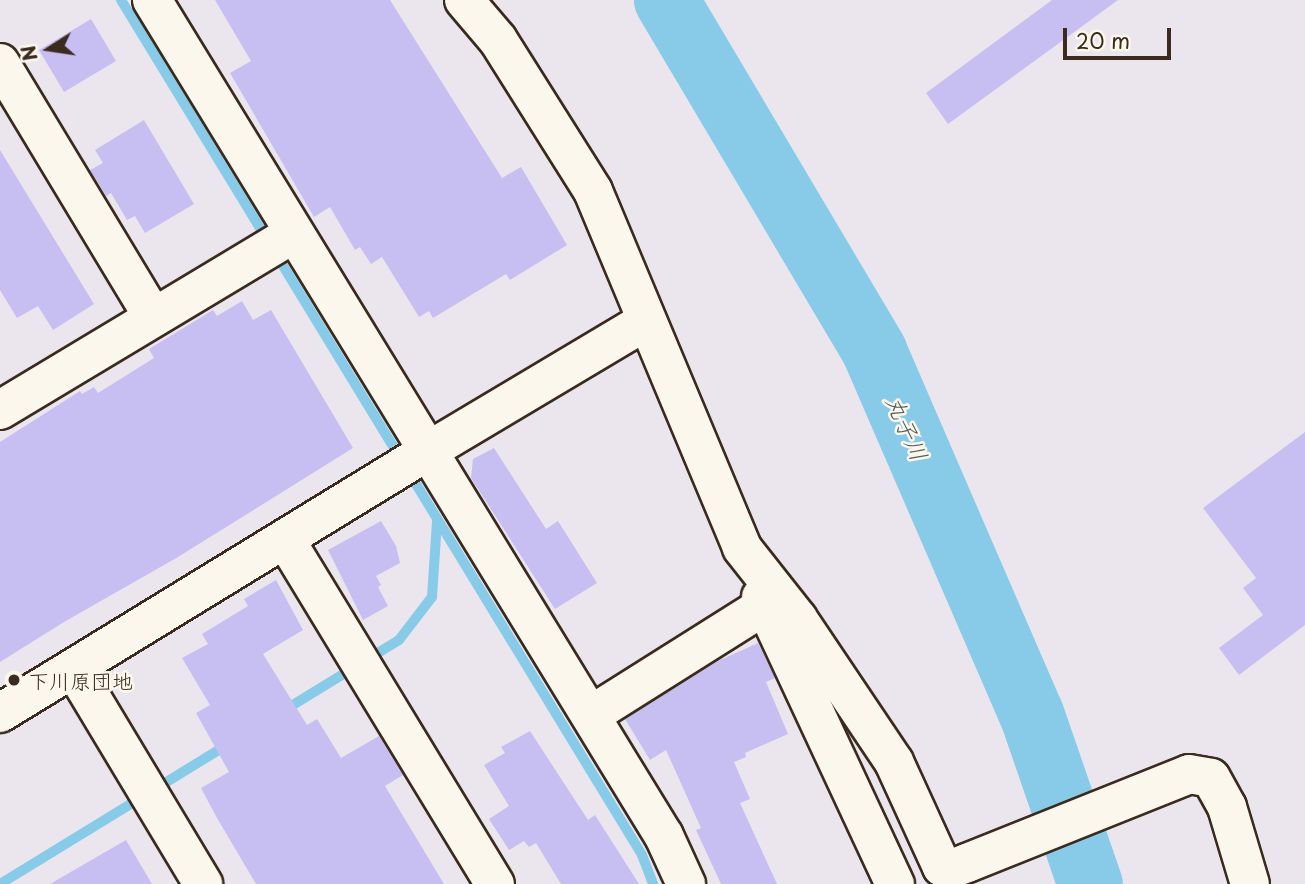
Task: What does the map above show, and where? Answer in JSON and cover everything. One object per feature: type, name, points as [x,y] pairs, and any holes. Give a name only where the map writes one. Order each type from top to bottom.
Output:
[{"type":"street","points":[[152,0],[591,715],[664,836],[687,884]]},
{"type":"street","points":[[464,0],[498,40],[593,191],[765,606],[895,884]]},
{"type":"street","points":[[0,63],[153,317]]},
{"type":"street","points":[[0,410],[293,233]]},
{"type":"street","points":[[0,713],[646,321]]},
{"type":"street","points":[[285,540],[495,884]]},
{"type":"street","points":[[742,548],[798,619],[894,762],[942,867],[954,868],[1189,774],[1211,778],[1227,807],[1250,884]]},
{"type":"street","points":[[591,715],[765,606]]},
{"type":"street","points":[[74,669],[203,884]]},
{"type":"building","points":[[215,0],[390,0],[502,178],[521,167],[567,245],[510,280],[506,274],[433,318],[429,311],[419,317],[382,257],[371,264],[360,247],[355,250],[330,207],[314,217],[230,73],[251,61]]},
{"type":"building","points":[[1052,0],[1118,0],[948,124],[926,93]]},
{"type":"building","points":[[91,19],[116,61],[64,92],[39,50]]},
{"type":"building","points":[[144,120],[194,204],[145,233],[135,216],[127,220],[111,193],[106,196],[90,170],[103,163],[95,150]]},
{"type":"building","points":[[0,150],[94,304],[53,330],[38,306],[17,318],[0,290]]},
{"type":"building","points":[[242,301],[253,320],[271,310],[353,448],[178,557],[0,662],[0,442],[80,391],[82,394],[94,387],[98,393],[154,358],[149,349],[213,310],[217,316]]},
{"type":"building","points":[[1305,432],[1305,625],[1239,675],[1219,648],[1263,615],[1243,588],[1256,578],[1203,508]]},
{"type":"building","points":[[494,448],[546,529],[558,521],[597,583],[555,609],[471,478],[473,459]]},
{"type":"building","points":[[381,521],[396,546],[400,563],[376,576],[381,585],[378,587],[388,606],[363,620],[328,550]]},
{"type":"building","points":[[276,580],[303,630],[263,654],[307,725],[317,719],[341,758],[379,736],[403,775],[385,786],[444,884],[256,884],[217,818],[201,788],[229,772],[196,713],[210,705],[182,658],[208,644],[202,634],[248,606],[244,599]]},
{"type":"building","points":[[758,643],[775,678],[766,682],[788,734],[745,753],[746,757],[734,762],[750,799],[740,803],[777,884],[721,884],[696,830],[701,828],[666,750],[650,760],[625,719],[718,661]]},
{"type":"building","points":[[530,731],[588,820],[595,815],[639,884],[561,884],[536,843],[529,847],[524,841],[509,850],[489,819],[509,806],[484,765],[505,753],[501,747]]},
{"type":"building","points":[[126,840],[152,884],[50,884]]},
{"type":"waterway","points":[[121,0],[642,855],[653,884]]},
{"type":"waterway","name":"丸子川","points":[[666,0],[874,351],[1031,713],[1090,884]]},
{"type":"waterway","points":[[283,711],[399,640],[432,597],[437,521]]},
{"type":"waterway","points":[[0,884],[227,745]]},
{"type":"place","name":"下川原団地","points":[[14,680]]}]
